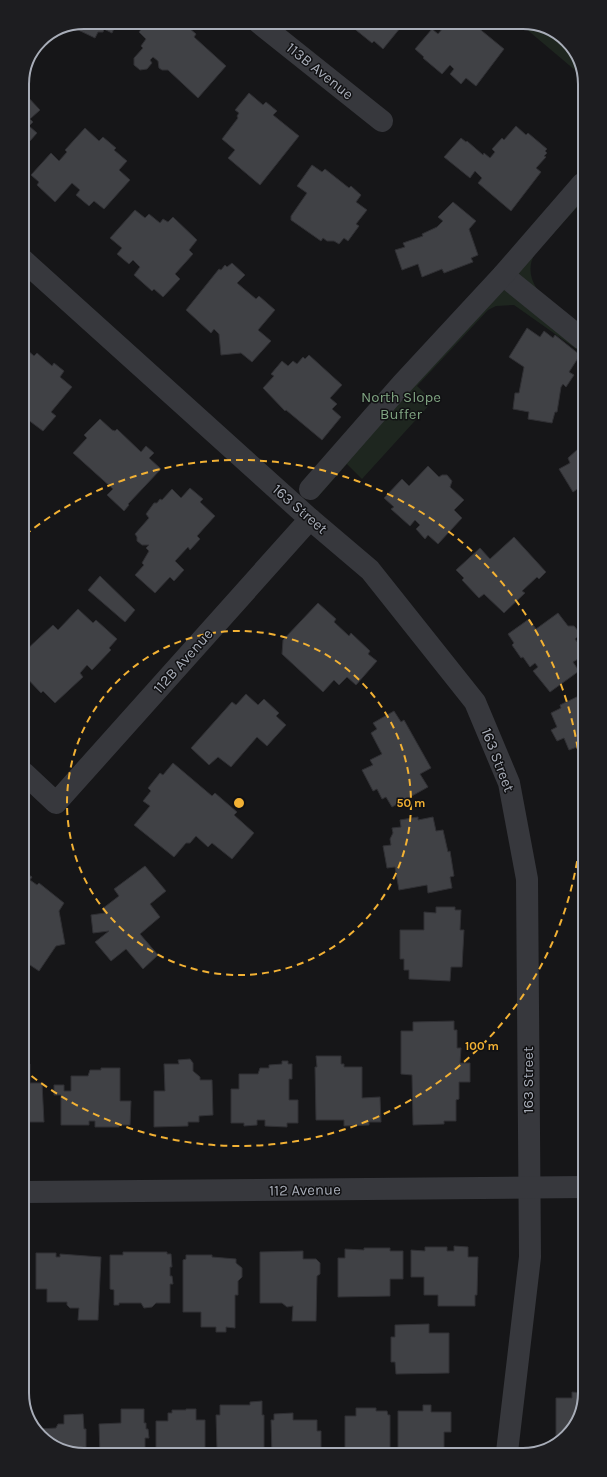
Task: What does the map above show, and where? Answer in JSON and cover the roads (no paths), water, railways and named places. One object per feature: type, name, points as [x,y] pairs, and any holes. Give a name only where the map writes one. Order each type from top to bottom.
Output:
[{"type":"street","name":"113B Avenue","points":[[267,29],[382,121]]},
{"type":"street","points":[[310,489],[402,384],[503,275],[578,189]]},
{"type":"street","name":"163 Street","points":[[29,266],[310,519],[370,570],[475,702],[509,783],[527,879],[530,1256],[507,1448]]},
{"type":"street","points":[[503,275],[578,336]]},
{"type":"street","name":"112B Avenue","points":[[29,778],[56,803],[310,519]]},
{"type":"street","name":"112 Avenue","points":[[29,1192],[578,1187]]},
{"type":"park label","name":"North Slope Buffer","points":[[401,406]]}]
